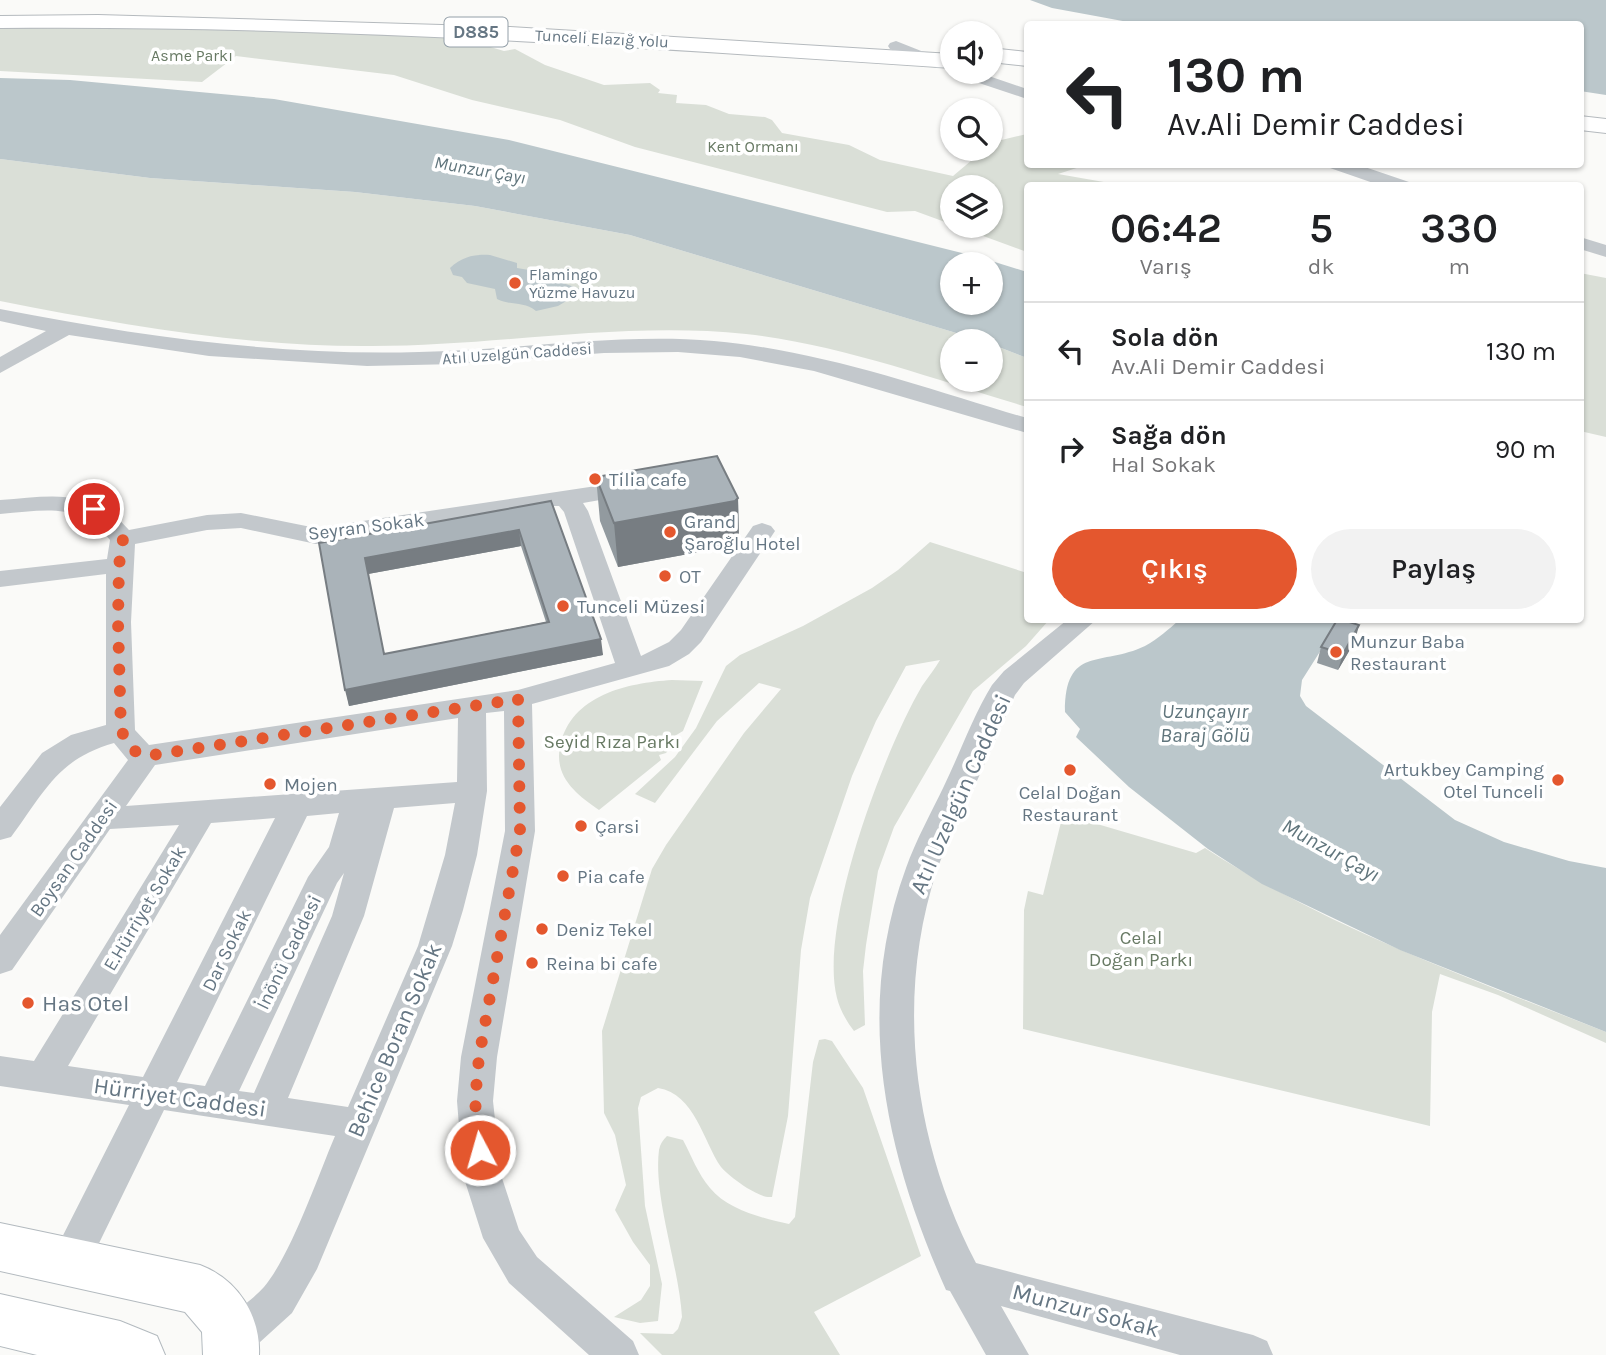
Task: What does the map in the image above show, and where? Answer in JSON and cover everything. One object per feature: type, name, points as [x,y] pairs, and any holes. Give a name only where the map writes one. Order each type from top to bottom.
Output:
[{"type":"main road","name":"Tunceli Elazığ Yolu","points":[[0,14],[153,12],[516,23],[940,50]]},
{"type":"main road","name":"Tunceli Elazığ Yolu","points":[[0,22],[109,21],[524,33],[940,60]]},
{"type":"main road","points":[[1003,56],[1024,59]]},
{"type":"main road","points":[[1003,66],[1024,69]]},
{"type":"main road","points":[[1584,123],[1606,126]]},
{"type":"main road","points":[[1584,133],[1606,136]]},
{"type":"main road","points":[[0,1247],[200,1290],[220,1308],[232,1348]]},
{"type":"main road","points":[[0,1320],[120,1348],[137,1355]]},
{"type":"street","points":[[896,46],[940,64]]},
{"type":"street","points":[[997,84],[1024,93]]},
{"type":"street","points":[[1348,168],[1390,182]]},
{"type":"street","points":[[1584,244],[1606,251]]},
{"type":"street","name":"Atıl Uzelgün Caddesi","points":[[0,315],[66,328],[252,353],[367,359],[420,359],[635,345],[686,345],[739,350],[793,358],[1024,425]]},
{"type":"street","points":[[0,366],[66,328]]},
{"type":"street","name":"Seyran Sokak","points":[[0,579],[121,552],[236,521],[260,522],[301,535],[316,536],[647,485]]},
{"type":"street","points":[[566,499],[576,511],[631,668]]},
{"type":"street","points":[[0,507],[77,504],[94,509],[111,523],[121,552],[118,673],[121,731],[135,751],[146,756],[518,699],[659,660],[679,648],[691,636],[762,531]]},
{"type":"street","name":"Atıl Uzelgün Caddesi","points":[[1009,1355],[960,1276],[934,1215],[905,1124],[895,1048],[897,996],[908,919],[919,874],[1002,692],[1014,677],[1079,623]]},
{"type":"street","points":[[518,699],[520,831],[479,1057],[475,1101],[482,1175],[502,1238],[523,1270],[619,1355]]},
{"type":"street","name":"Behice Boran Sokak","points":[[232,1348],[278,1300],[297,1269],[435,946],[461,855],[472,791],[472,707]]},
{"type":"street","points":[[0,829],[52,760],[81,742],[121,731]]},
{"type":"street","name":"Boysan Caddesi","points":[[0,961],[146,756]]},
{"type":"street","points":[[101,819],[472,791]]},
{"type":"street","name":"İnönü Caddesi","points":[[215,1103],[324,877],[344,850],[369,800]]},
{"type":"street","name":"İnönü Caddesi","points":[[265,1110],[348,916],[369,800]]},
{"type":"street","name":"Dar Sokak","points":[[69,1263],[298,806]]},
{"type":"street","name":"E.Hürriyet Sokak","points":[[43,1077],[202,812]]},
{"type":"street","name":"Hürriyet Caddesi","points":[[0,1071],[359,1124]]},
{"type":"street","name":"Munzur Sokak","points":[[960,1276],[1253,1355]]},
{"type":"green space","name":"Kent Ormanı","points":[[0,27],[220,29],[476,38],[477,43],[504,51],[515,49],[545,65],[604,85],[650,83],[660,90],[658,93],[677,95],[676,103],[706,105],[729,114],[765,117],[772,120],[782,133],[849,145],[880,160],[948,175],[940,175],[940,220],[915,211],[887,212],[635,147],[560,120],[472,100],[394,75],[236,56],[202,82],[0,71]]},
{"type":"green space","name":"Kent Ormanı","points":[[1024,135],[1024,168],[1077,168],[1058,174],[1104,182],[1024,182],[1024,251],[989,238],[1003,238],[1003,175],[954,175],[971,161],[1003,161],[1003,140]]},
{"type":"green space","points":[[0,159],[150,178],[355,192],[475,206],[630,235],[943,329],[940,329],[940,380],[818,346],[746,334],[653,330],[419,345],[325,345],[232,339],[0,301]]},
{"type":"green space","points":[[1584,274],[1606,278],[1606,437],[1584,432]]},
{"type":"green space","points":[[1003,349],[1024,357],[1024,406],[978,392],[1003,392]]},
{"type":"green space","points":[[930,542],[1024,572],[1024,623],[1046,623],[1026,646],[973,691],[894,827],[878,871],[866,945],[863,971],[865,1025],[854,1031],[838,1002],[834,966],[837,928],[846,884],[873,794],[890,752],[922,686],[940,660],[906,666],[876,721],[852,776],[810,898],[801,950],[788,1116],[772,1197],[762,1196],[747,1188],[721,1167],[697,1120],[681,1099],[658,1088],[641,1097],[638,1108],[645,1206],[662,1284],[658,1321],[640,1323],[614,1317],[641,1300],[650,1286],[650,1265],[615,1210],[626,1185],[615,1135],[604,1113],[602,1031],[652,869],[744,733],[781,689],[759,683],[717,721],[655,803],[635,794],[675,757],[696,728],[726,666],[740,655],[803,626],[872,588]]},
{"type":"green space","name":"Seyid Rıza Parkı","points":[[672,680],[703,681],[683,731],[673,737],[676,741],[666,753],[659,755],[661,760],[599,810],[575,791],[560,767],[560,746],[566,729],[588,703],[603,695],[637,684]]},
{"type":"green space","name":"Celal Doğan Parkı","points":[[1063,814],[1196,853],[1205,848],[1300,903],[1400,950],[1606,1032],[1606,1043],[1498,995],[1440,974],[1432,1012],[1430,1126],[1023,1029],[1024,910],[1028,891],[1043,895]]},
{"type":"green space","points":[[819,1040],[832,1041],[863,1088],[921,1256],[814,1312],[840,1355],[662,1355],[640,1333],[673,1334],[682,1317],[660,1188],[658,1168],[661,1144],[667,1136],[683,1140],[702,1177],[717,1196],[746,1212],[789,1224],[795,1217],[813,1062]]},
{"type":"water","points":[[1030,0],[1606,0],[1606,95],[1584,92],[1584,21],[1123,21],[1052,8]]},
{"type":"water","name":"Munzur Çayı","points":[[0,78],[70,80],[274,99],[509,140],[958,252],[940,252],[940,315],[1003,315],[1003,265],[1024,271],[1024,357],[1003,349],[1003,329],[943,329],[630,235],[475,206],[355,192],[150,178],[0,159]]},
{"type":"water","name":"Flamingo Yüzme Havuzu","points":[[490,255],[517,263],[517,268],[553,274],[563,283],[580,289],[578,294],[558,306],[536,311],[527,306],[497,299],[495,289],[467,283],[462,277],[453,275],[450,268],[473,256]]},
{"type":"water","name":"Uzunçayır Baraj Gölü","points":[[1175,623],[1338,623],[1302,680],[1300,696],[1306,706],[1455,820],[1504,842],[1569,861],[1606,868],[1606,1032],[1400,950],[1262,884],[1208,849],[1129,787],[1076,737],[1080,729],[1065,712],[1067,691],[1071,676],[1079,667],[1145,646]]},
{"type":"building","points":[[717,456],[738,498],[735,501],[614,523],[596,477]]},
{"type":"building","name":"Tunceli Müzesi","points":[[551,501],[601,639],[345,690],[319,543]],"holes":[[[519,530],[549,622],[384,654],[365,558]]]},
{"type":"building","points":[[1335,623],[1359,625],[1343,654],[1321,647]]},
{"type":"place","name":"Flamingo Yüzme Havuzu","points":[[515,283]]},
{"type":"place","name":"Tilia cafe","points":[[595,479]]},
{"type":"place","name":"Grand Şaroğlu Hotel","points":[[670,532]]},
{"type":"place","name":"OT","points":[[665,576]]},
{"type":"place","name":"Tunceli Müzesi","points":[[563,606]]},
{"type":"place","name":"Munzur Baba Restaurant","points":[[1336,652]]},
{"type":"place","name":"Celal Doğan Restaurant","points":[[1070,770]]},
{"type":"place","name":"Artukbey Camping Otel Tunceli","points":[[1558,780]]},
{"type":"place","name":"Mojen","points":[[270,784]]},
{"type":"place","name":"Çarsi","points":[[581,826]]},
{"type":"place","name":"Pia cafe","points":[[563,876]]},
{"type":"place","name":"Deniz Tekel","points":[[542,929]]},
{"type":"place","name":"Reina bi cafe","points":[[532,963]]},
{"type":"place","name":"Has Otel","points":[[28,1003]]},
{"type":"route","points":[[94,509],[111,523],[123,539],[119,565],[118,673],[121,731],[135,751],[146,756],[518,699],[520,831],[479,1057],[475,1101],[480,1150]]},
{"type":"park label","name":"Asme Parkı","points":[[192,55]]}]
